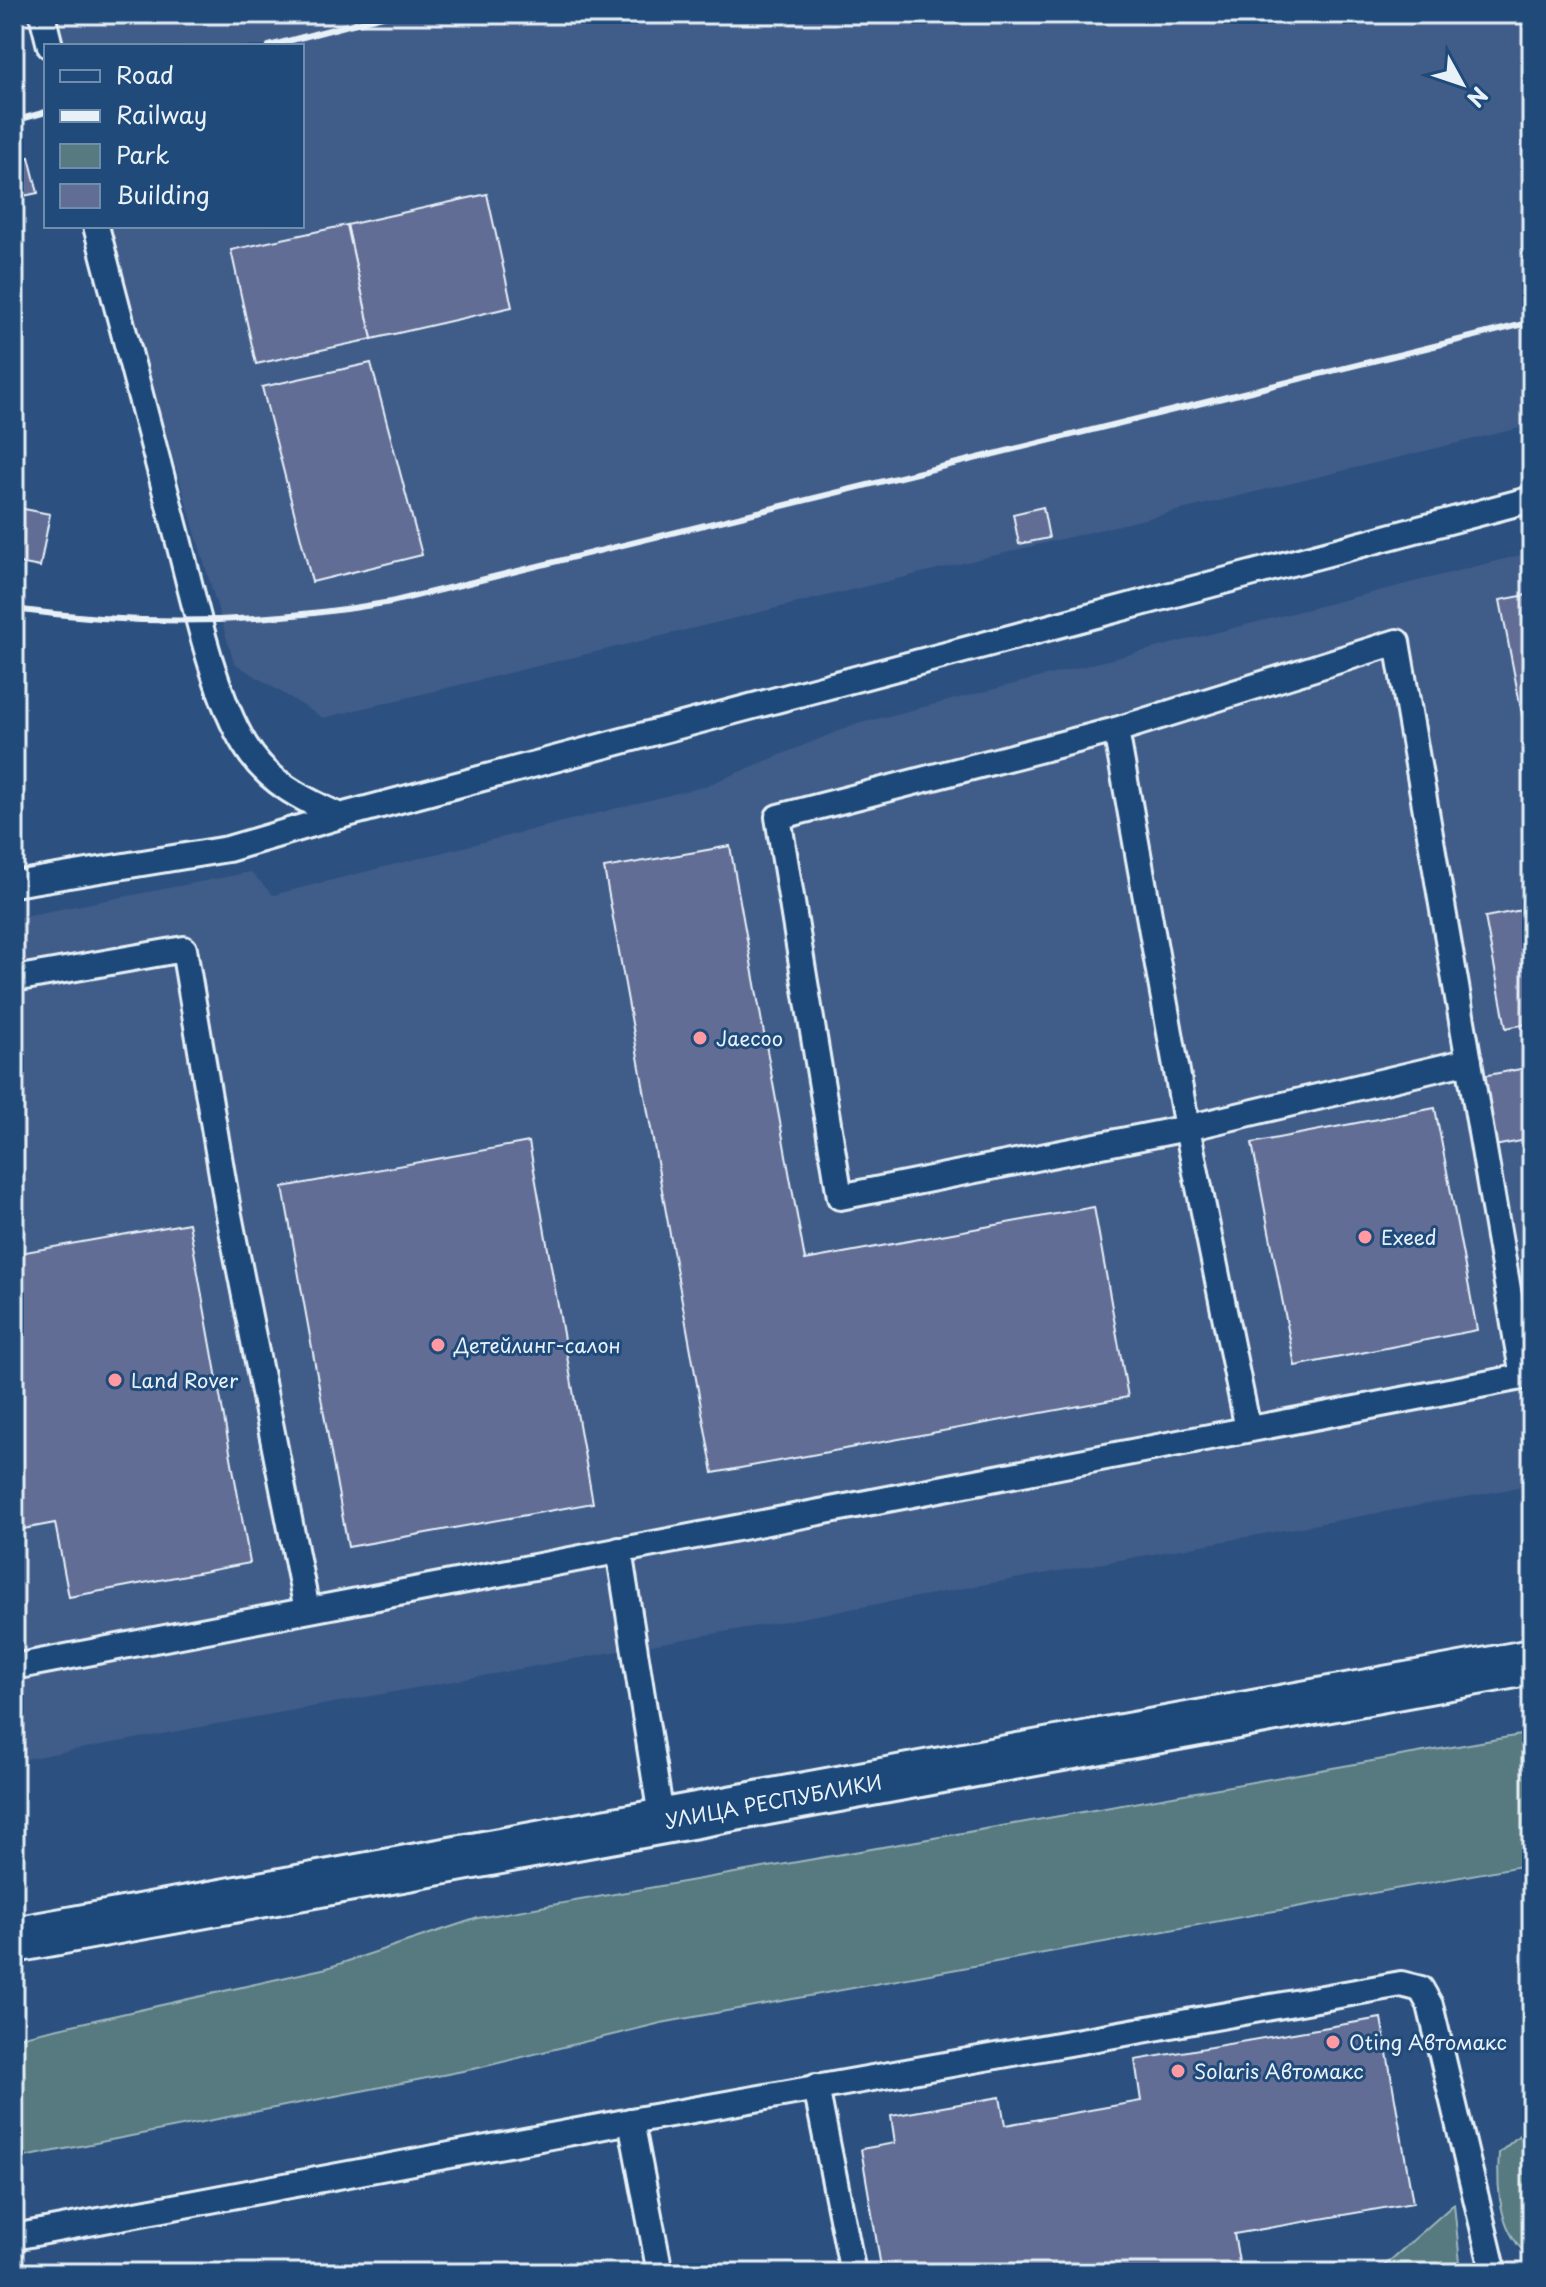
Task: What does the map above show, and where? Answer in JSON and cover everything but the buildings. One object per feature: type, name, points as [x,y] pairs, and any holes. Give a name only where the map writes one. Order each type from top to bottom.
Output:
[{"type":"main road","name":"УЛИЦА РЕСПУБЛИКИ","points":[[14,1940],[1532,1662]]},
{"type":"lane","points":[[42,14],[50,44]]},
{"type":"lane","points":[[97,228],[199,623],[244,745],[268,774],[291,793],[340,816]]},
{"type":"lane","points":[[14,884],[228,849],[340,816],[1532,499]]},
{"type":"lane","points":[[14,1667],[1527,1376],[1397,642],[1116,730],[778,817],[840,1197],[1187,1128],[1469,1061]]},
{"type":"lane","points":[[1116,730],[1187,1128],[1248,1429]]},
{"type":"lane","points":[[14,979],[184,949],[228,1210],[307,1610]]},
{"type":"lane","points":[[619,1550],[662,1823]]},
{"type":"lane","points":[[14,2237],[816,2087],[1401,1984],[1421,1989],[1430,2005],[1494,2273]]},
{"type":"lane","points":[[816,2087],[853,2273]]},
{"type":"lane","points":[[631,2121],[660,2273]]},
{"type":"shaded area","points":[[41,14],[1532,14],[1532,425],[323,718],[234,663],[105,228],[304,228],[304,44],[49,44]]},
{"type":"shaded area","points":[[1532,552],[1532,1485],[14,1761],[14,918],[251,872],[273,895],[705,786],[853,725]]},
{"type":"green space","points":[[1532,1733],[1532,1864],[661,2023],[478,2068],[14,2159],[14,2038],[327,1968],[478,1918]]},
{"type":"green space","points":[[1532,2124],[1532,2259],[1521,2249],[1507,2225],[1502,2211],[1498,2168],[1499,2153]]},
{"type":"green space","points":[[1454,2204],[1461,2273],[1376,2273]]},
{"type":"railway","points":[[277,44],[390,14]]},
{"type":"railway","points":[[14,121],[44,113]]},
{"type":"railway","points":[[14,609],[109,619],[203,620],[297,615],[391,602],[1532,322]]},
{"type":"place","name":"Jaecoo","points":[[700,1038]]},
{"type":"place","name":"Exeed","points":[[1365,1237]]},
{"type":"place","name":"Детейлинг-салон","points":[[438,1345]]},
{"type":"place","name":"Land Rover","points":[[115,1380]]},
{"type":"place","name":"Oting Автомакс","points":[[1333,2042]]},
{"type":"place","name":"Solaris Автомакс","points":[[1178,2071]]}]
